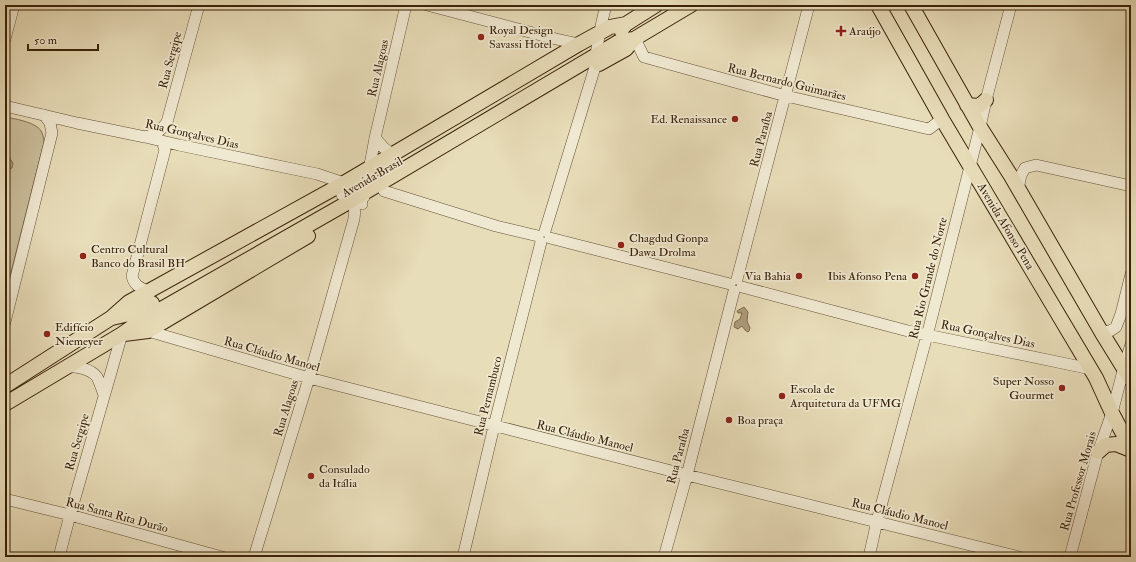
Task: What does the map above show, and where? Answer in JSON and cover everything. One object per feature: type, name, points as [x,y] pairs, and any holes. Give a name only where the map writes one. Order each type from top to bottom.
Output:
[{"type":"main road","name":"Avenida Brasil","points":[[122,334],[148,331],[357,194],[656,5]]},
{"type":"main road","name":"Avenida Brasil","points":[[605,36],[626,49],[636,38],[691,5]]},
{"type":"main road","name":"Avenida Afonso Pena","points":[[878,5],[942,119],[1091,369],[1131,450]]},
{"type":"main road","points":[[911,5],[967,105],[1131,380]]},
{"type":"main road","name":"Avenida Brasil","points":[[5,386],[111,318],[129,302],[147,291],[357,194],[384,191],[605,36]]},
{"type":"main road","name":"Avenida Brasil","points":[[5,404],[122,334],[142,320],[357,194],[392,154],[579,44],[605,36],[636,38]]},
{"type":"main road","points":[[967,105],[979,106],[986,100]]},
{"type":"main road","name":"Avenida Brasil","points":[[111,318],[137,312],[357,194]]},
{"type":"main road","points":[[122,334],[126,324],[137,312]]},
{"type":"main road","points":[[1098,452],[1106,445],[1116,444],[1131,450]]},
{"type":"street","points":[[5,39],[14,5]]},
{"type":"street","name":"Rua Sergipe","points":[[167,122],[199,5]]},
{"type":"street","name":"Rua Alagoas","points":[[254,557],[309,378],[357,194],[375,138],[406,5]]},
{"type":"street","points":[[427,5],[579,44]]},
{"type":"street","name":"Rua Paraíba","points":[[664,557],[687,475],[809,5]]},
{"type":"street","name":"Rua Rio Grande do Norte","points":[[869,557],[877,521],[928,331],[1011,5]]},
{"type":"street","name":"Rua Pernambuco","points":[[463,557],[494,426],[543,237],[605,36]]},
{"type":"street","name":"Rua Bernardo Guimarães","points":[[636,38],[644,57],[786,96],[929,129],[942,119]]},
{"type":"street","points":[[556,39],[559,56]]},
{"type":"street","name":"Rua Gonçalves Dias","points":[[5,106],[178,145],[317,174],[357,194]]},
{"type":"street","points":[[5,322],[52,133],[50,123],[44,115]]},
{"type":"street","points":[[145,137],[162,129],[167,122]]},
{"type":"street","points":[[167,122],[171,136],[178,145]]},
{"type":"street","points":[[375,138],[392,154]]},
{"type":"street","points":[[147,291],[138,287],[133,281],[132,276],[164,150],[162,141]]},
{"type":"street","points":[[1018,189],[1021,175],[1025,168],[1036,165],[1131,186]]},
{"type":"street","points":[[384,191],[496,226],[736,285]]},
{"type":"street","points":[[1101,332],[1110,331],[1126,316],[1131,274]]},
{"type":"street","name":"Rua Gonçalves Dias","points":[[736,285],[908,331],[928,331],[1091,369]]},
{"type":"street","name":"Rua Cláudio Manoel","points":[[148,331],[309,378],[687,475],[1019,557]]},
{"type":"street","name":"Rua Sergipe","points":[[59,557],[122,334]]},
{"type":"street","name":"Rua Professor Morais","points":[[1070,557],[1098,452],[1112,413],[1131,344]]},
{"type":"street","points":[[67,367],[75,366],[96,376],[104,395]]},
{"type":"street","name":"Rua Santa Rita Durão","points":[[5,499],[70,515],[222,557]]},
{"type":"shaded area","points":[[5,117],[20,120],[36,126],[42,133],[44,142],[5,296]]},
{"type":"shaded area","points":[[5,152],[7,156],[10,157],[13,164],[12,168],[6,171],[5,171]]},
{"type":"shaded area","points":[[744,307],[748,312],[747,321],[750,328],[748,332],[742,326],[738,329],[734,327],[735,322],[740,319],[742,313],[738,313],[737,311]]},
{"type":"place","name":"Araújo","points":[[841,31]]},
{"type":"place","name":"Royal Design Savassi Hotel","points":[[481,37]]},
{"type":"place","name":"Ed. Renaissance","points":[[735,119]]},
{"type":"place","name":"Chagdud Gonpa Dawa Drolma","points":[[621,245]]},
{"type":"place","name":"Centro Cultural Banco do Brasil BH","points":[[83,256]]},
{"type":"place","name":"Via Bahia","points":[[799,276]]},
{"type":"place","name":"Ibis Afonso Pena","points":[[915,276]]},
{"type":"place","name":"Edifício Niemeyer","points":[[47,334]]},
{"type":"place","name":"Super Nosso Gourmet","points":[[1062,388]]},
{"type":"place","name":"Escola de Arquitetura da UFMG","points":[[782,396]]},
{"type":"place","name":"Boa praça","points":[[729,420]]},
{"type":"place","name":"Consulado da Itália","points":[[311,476]]}]
